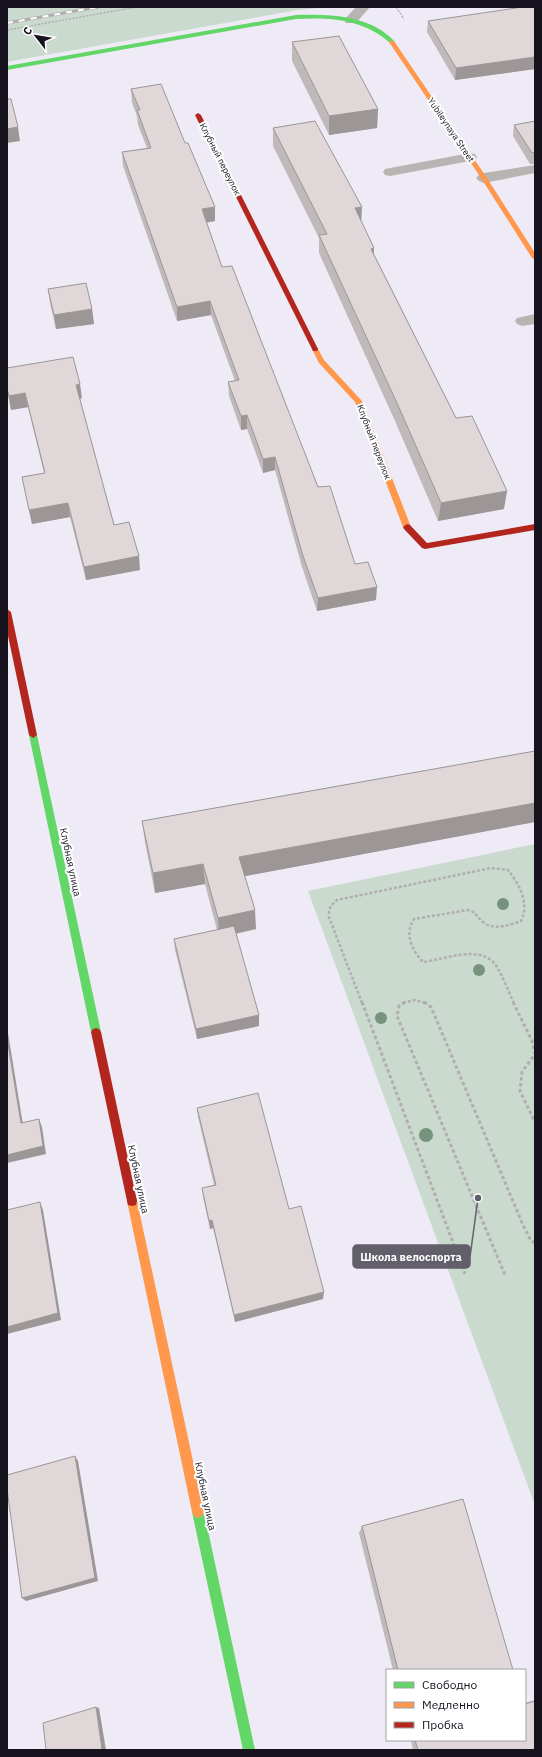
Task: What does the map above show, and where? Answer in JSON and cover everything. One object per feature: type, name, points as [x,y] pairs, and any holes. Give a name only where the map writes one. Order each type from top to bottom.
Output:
[{"type":"street","points":[[351,20],[363,7]]},
{"type":"street","name":"Yubileynaya Street","points":[[7,68],[296,16],[320,15],[351,20],[376,29],[391,40],[484,178],[535,258]]},
{"type":"street","name":"Клубный переулок","points":[[198,115],[322,361],[358,401],[405,524],[425,546],[535,527]]},
{"type":"street","points":[[484,178],[535,169]]},
{"type":"street","name":"Клубная улица","points":[[7,612],[249,1750]]},
{"type":"lane","points":[[390,172],[470,157]]},
{"type":"path","points":[[7,30],[137,7]]},
{"type":"path","points":[[465,1274],[329,917],[328,910],[332,904],[337,900],[491,868],[508,870],[514,877],[526,907],[525,916],[521,921],[494,927],[485,924],[474,911],[468,910],[414,918],[409,925],[408,932],[416,955],[424,962],[432,962],[468,954],[477,954],[490,959],[495,964],[532,1041],[535,1054],[530,1063],[522,1072],[520,1091],[535,1122]]},
{"type":"path","points":[[505,1275],[397,1016],[399,1006],[404,1002],[416,1000],[426,1003],[430,1007],[523,1225],[531,1241],[535,1243]]},
{"type":"green space","points":[[7,7],[331,7],[298,10],[7,62]]},
{"type":"green space","points":[[535,844],[535,1505],[308,891]]},
{"type":"building","points":[[523,7],[535,7],[535,57],[456,68],[428,21]]},
{"type":"building","points":[[339,36],[378,109],[329,116],[292,42]]},
{"type":"building","points":[[161,84],[185,143],[188,143],[215,207],[202,209],[222,267],[232,266],[318,487],[330,486],[355,564],[368,562],[377,587],[318,598],[302,553],[275,457],[263,459],[247,415],[241,416],[228,382],[239,380],[210,301],[177,307],[122,152],[151,148],[137,110],[140,110],[131,89]]},
{"type":"building","points":[[7,99],[11,99],[18,127],[7,129]]},
{"type":"building","points":[[315,121],[362,207],[355,208],[374,248],[371,249],[456,418],[472,416],[507,491],[441,503],[397,403],[319,235],[327,234],[273,128]]},
{"type":"building","points":[[535,121],[535,152],[532,153],[514,125]]},
{"type":"building","points":[[86,283],[92,309],[54,315],[48,289]]},
{"type":"building","points":[[73,357],[80,384],[76,385],[114,525],[129,522],[139,556],[84,567],[68,503],[29,510],[22,477],[45,473],[25,393],[9,396],[7,389],[7,368]]},
{"type":"building","points":[[535,751],[535,803],[239,857],[255,910],[218,918],[203,864],[153,873],[142,821]]},
{"type":"building","points":[[234,926],[259,1015],[196,1029],[174,939]]},
{"type":"building","points":[[7,1038],[21,1123],[39,1119],[43,1146],[7,1155]]},
{"type":"building","points":[[258,1093],[289,1209],[301,1206],[324,1292],[234,1315],[212,1220],[209,1221],[202,1188],[216,1185],[197,1108]]},
{"type":"building","points":[[40,1202],[58,1313],[7,1327],[7,1210]]},
{"type":"building","points":[[75,1456],[95,1578],[22,1598],[7,1489],[7,1475]]},
{"type":"building","points":[[463,1499],[513,1669],[398,1669],[362,1526]]},
{"type":"building","points":[[535,1701],[535,1750],[418,1750],[415,1741],[526,1741],[526,1704]]},
{"type":"building","points":[[96,1707],[102,1750],[46,1750],[43,1723]]},
{"type":"railway","points":[[7,23],[98,7]]},
{"type":"traffic: fast","points":[[7,68],[308,16],[334,17],[360,23],[372,27],[392,42]]},
{"type":"traffic: fast","points":[[33,735],[96,1032]]},
{"type":"traffic: fast","points":[[198,1512],[249,1750]]},
{"type":"traffic: slow","points":[[392,42],[484,178],[535,258]]},
{"type":"traffic: slow","points":[[315,349],[321,361],[358,401],[407,527]]},
{"type":"traffic: slow","points":[[132,1201],[198,1512]]},
{"type":"traffic: jam","points":[[198,115],[315,349]]},
{"type":"traffic: jam","points":[[407,527],[425,546],[535,527]]},
{"type":"traffic: jam","points":[[7,612],[33,735]]},
{"type":"traffic: jam","points":[[96,1032],[132,1201]]},
{"type":"place","name":"Школа велоспорта","points":[[478,1198]]}]
